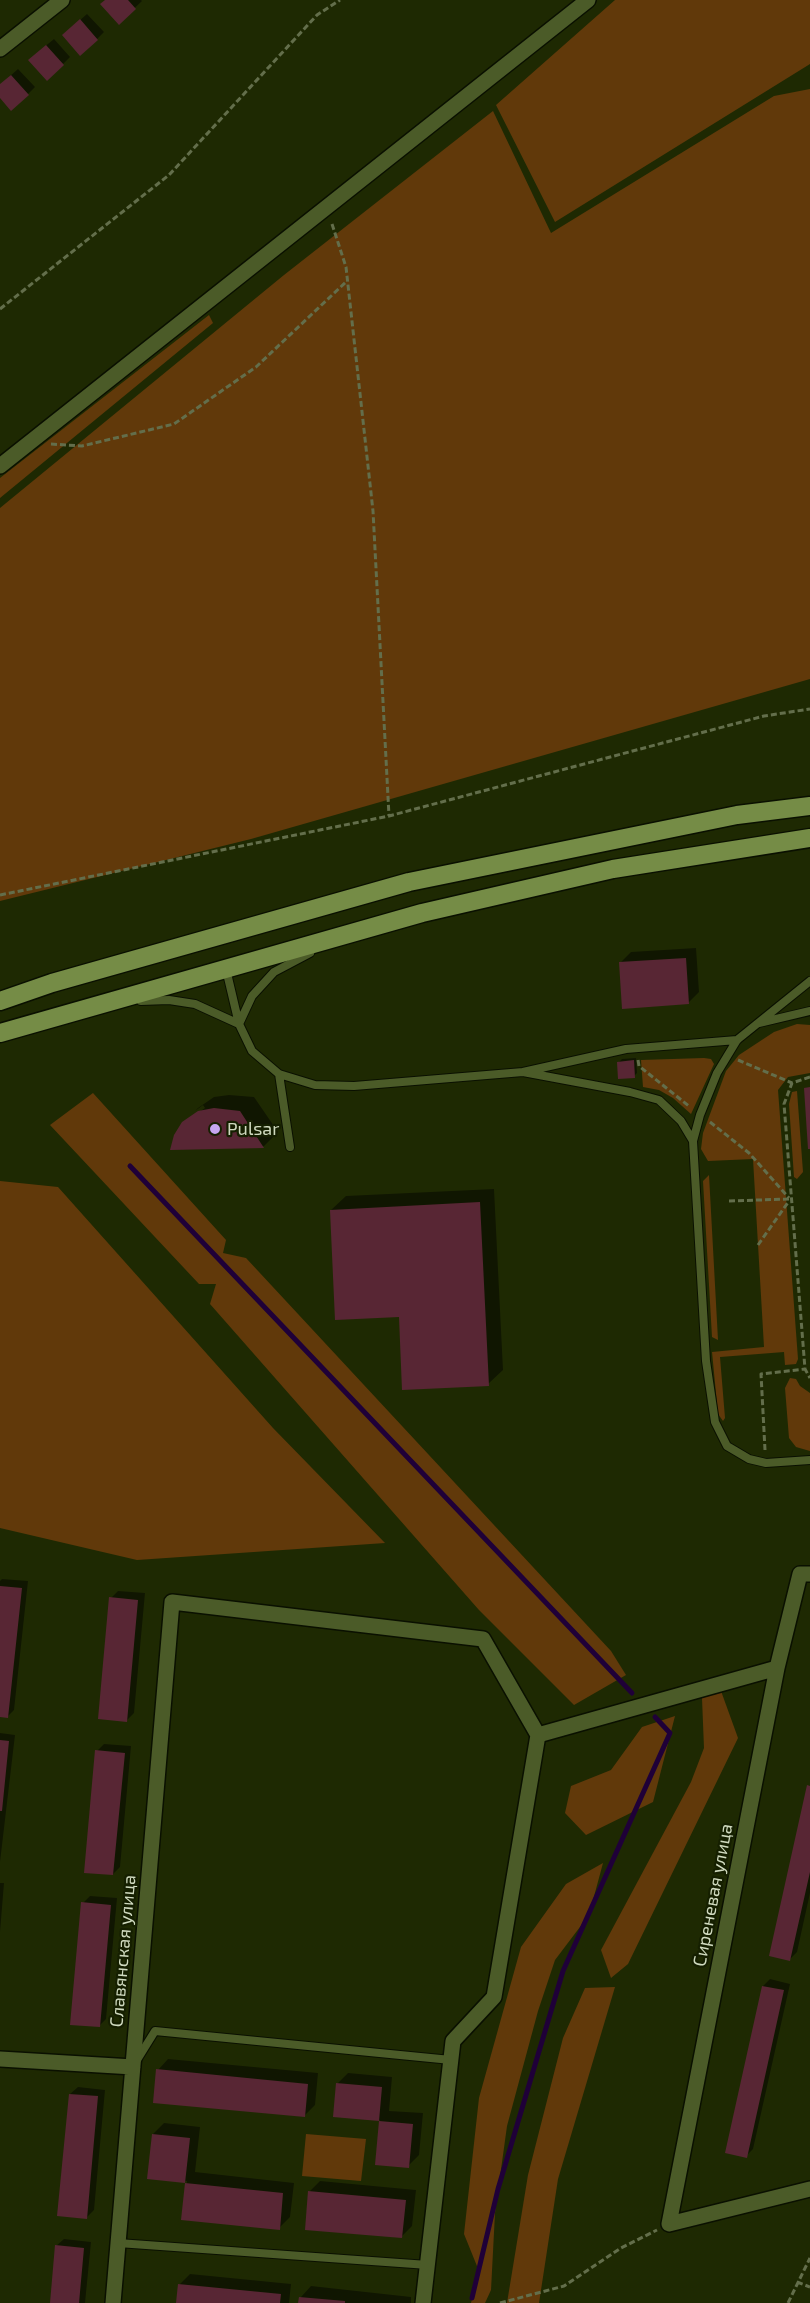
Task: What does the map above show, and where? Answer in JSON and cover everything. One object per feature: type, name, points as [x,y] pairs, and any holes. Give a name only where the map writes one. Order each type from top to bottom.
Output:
[{"type":"main road","points":[[0,1001],[52,983],[219,934],[409,882],[737,815],[810,806]]},
{"type":"main road","points":[[0,1033],[382,924],[613,868],[810,838]]},
{"type":"main road","points":[[219,934],[225,967]]},
{"type":"street","points":[[0,49],[62,0]]},
{"type":"street","points":[[0,466],[588,0]]},
{"type":"street","name":"Сиреневая улица","points":[[669,2224],[777,1668],[805,1574]]},
{"type":"street","name":"Славянская улица","points":[[113,2303],[172,1602],[483,1639],[538,1735]]},
{"type":"street","points":[[423,2303],[453,2041],[494,1997],[538,1735],[777,1668]]},
{"type":"street","points":[[0,2059],[133,2067]]},
{"type":"street","points":[[669,2224],[810,2189]]},
{"type":"lane","points":[[239,1024],[252,996],[274,972],[304,955],[382,924]]},
{"type":"lane","points":[[225,967],[239,1024],[252,1051],[279,1074],[315,1085],[354,1086],[523,1072],[626,1049],[737,1040]]},
{"type":"lane","points":[[810,981],[737,1040],[700,1114],[693,1141],[705,1354],[715,1422],[727,1446],[749,1459],[766,1463],[810,1460]]},
{"type":"lane","points":[[34,1022],[146,1000],[169,1000],[195,1004],[239,1024]]},
{"type":"lane","points":[[756,1024],[796,1012],[810,1011]]},
{"type":"lane","points":[[523,1072],[630,1092],[659,1100],[681,1121],[693,1141]]},
{"type":"lane","points":[[279,1074],[290,1147]]},
{"type":"lane","points":[[133,2067],[155,2031],[451,2060]]},
{"type":"lane","points":[[118,2243],[428,2265]]},
{"type":"path","points":[[0,309],[169,175],[317,15],[340,0]]},
{"type":"path","points":[[326,208],[346,267],[373,511],[389,816]]},
{"type":"path","points":[[44,431],[51,445],[82,446],[174,424],[256,367],[348,280]]},
{"type":"path","points":[[0,895],[389,816],[764,716],[810,709]]},
{"type":"path","points":[[728,1056],[792,1083],[810,1077]]},
{"type":"path","points":[[792,1083],[784,1104],[790,1199],[806,1369],[810,1378]]},
{"type":"path","points":[[729,1201],[790,1199]]},
{"type":"path","points":[[758,1245],[790,1199]]},
{"type":"path","points":[[766,1463],[761,1374],[806,1369]]},
{"type":"path","points":[[500,2303],[564,2286],[621,2248],[669,2224]]},
{"type":"path","points":[[788,2303],[796,2282],[810,2258]]},
{"type":"path","points":[[796,2282],[810,2287]]},
{"type":"shaded area","points":[[615,0],[810,0],[810,64],[555,222],[496,105]]},
{"type":"shaded area","points":[[810,89],[810,679],[251,839],[0,901],[0,508],[284,275],[493,111],[551,233],[774,96]]},
{"type":"shaded area","points":[[209,315],[213,323],[0,498],[0,478]]},
{"type":"shaded area","points":[[797,1024],[810,1025],[810,1073],[788,1077],[778,1090],[798,1359],[796,1364],[785,1365],[784,1352],[720,1357],[725,1418],[723,1421],[718,1414],[712,1352],[764,1347],[753,1159],[708,1161],[701,1149],[703,1133],[726,1071],[739,1055],[774,1032]]},
{"type":"shaded area","points":[[711,1059],[714,1064],[691,1114],[673,1098],[659,1090],[643,1087],[641,1060]]},
{"type":"shaded area","points":[[797,1091],[803,1172],[797,1179],[794,1177],[789,1104],[792,1092]]},
{"type":"shaded area","points":[[93,1093],[226,1240],[223,1253],[246,1258],[611,1651],[626,1675],[574,1705],[479,1610],[210,1304],[216,1284],[199,1284],[50,1125]]},
{"type":"shaded area","points":[[709,1175],[718,1340],[712,1337],[703,1181]]},
{"type":"shaded area","points":[[0,1181],[58,1187],[273,1428],[385,1543],[137,1560],[0,1528]]},
{"type":"shaded area","points":[[790,1378],[796,1379],[800,1386],[810,1393],[810,1451],[796,1447],[789,1438],[785,1388]]},
{"type":"shaded area","points":[[721,1691],[738,1738],[628,1964],[611,1978],[601,1950],[691,1782],[704,1748],[702,1698]]},
{"type":"shaded area","points":[[675,1716],[653,1802],[586,1835],[565,1813],[571,1786],[611,1770],[642,1727]]},
{"type":"shaded area","points":[[603,1863],[589,1915],[555,1960],[538,2011],[507,2126],[495,2213],[491,2290],[485,2303],[471,2303],[479,2271],[464,2234],[479,2098],[521,1947],[566,1884]]},
{"type":"shaded area","points":[[615,1987],[558,2179],[539,2303],[507,2303],[528,2175],[563,2038],[585,1988]]},
{"type":"shaded area","points":[[306,2134],[366,2139],[361,2181],[302,2176]]},
{"type":"building","points":[[105,0],[128,0],[136,9],[119,25],[100,4]]},
{"type":"building","points":[[80,19],[98,40],[80,56],[62,35]]},
{"type":"building","points":[[46,45],[64,65],[47,81],[28,60]]},
{"type":"building","points":[[11,75],[29,95],[11,111],[0,98],[0,84]]},
{"type":"building","points":[[686,958],[689,1004],[622,1009],[619,962]]},
{"type":"building","points":[[634,1060],[635,1078],[618,1079],[617,1062]]},
{"type":"building","points":[[810,1087],[810,1149],[808,1149],[804,1088]]},
{"type":"building","name":"Pulsar","points":[[214,1108],[240,1111],[264,1148],[170,1150],[174,1135],[182,1122],[198,1111]]},
{"type":"building","points":[[480,1202],[489,1386],[402,1390],[399,1317],[335,1320],[330,1210]]},
{"type":"building","points":[[0,1586],[22,1588],[8,1718],[0,1717]]},
{"type":"building","points":[[109,1597],[138,1600],[127,1722],[98,1719]]},
{"type":"building","points":[[0,1740],[9,1741],[2,1811],[0,1811]]},
{"type":"building","points":[[95,1750],[125,1753],[113,1875],[84,1873]]},
{"type":"building","points":[[807,1785],[810,1786],[810,1872],[790,1961],[769,1956]]},
{"type":"building","points":[[81,1902],[111,1905],[100,2027],[70,2025]]},
{"type":"building","points":[[762,1986],[784,1990],[747,2158],[725,2153]]},
{"type":"building","points":[[156,2069],[308,2084],[305,2117],[153,2103]]},
{"type":"building","points":[[336,2083],[382,2087],[379,2121],[333,2117]]},
{"type":"building","points":[[69,2094],[98,2096],[87,2219],[57,2216]]},
{"type":"building","points":[[379,2121],[413,2124],[409,2168],[375,2165]]},
{"type":"building","points":[[152,2134],[190,2138],[185,2183],[147,2179]]},
{"type":"building","points":[[185,2183],[283,2193],[280,2230],[181,2220]]},
{"type":"building","points":[[308,2191],[406,2200],[402,2238],[305,2230]]},
{"type":"building","points":[[55,2245],[84,2248],[79,2303],[50,2303]]},
{"type":"building","points":[[178,2284],[281,2294],[280,2303],[176,2303]]},
{"type":"building","points":[[299,2297],[345,2301],[345,2303],[298,2303]]},
{"type":"waterway","points":[[130,1166],[632,1693]]},
{"type":"waterway","points":[[472,2298],[498,2189],[563,1971],[670,1733],[655,1717]]},
{"type":"place","name":"Pulsar","points":[[215,1129]]}]
